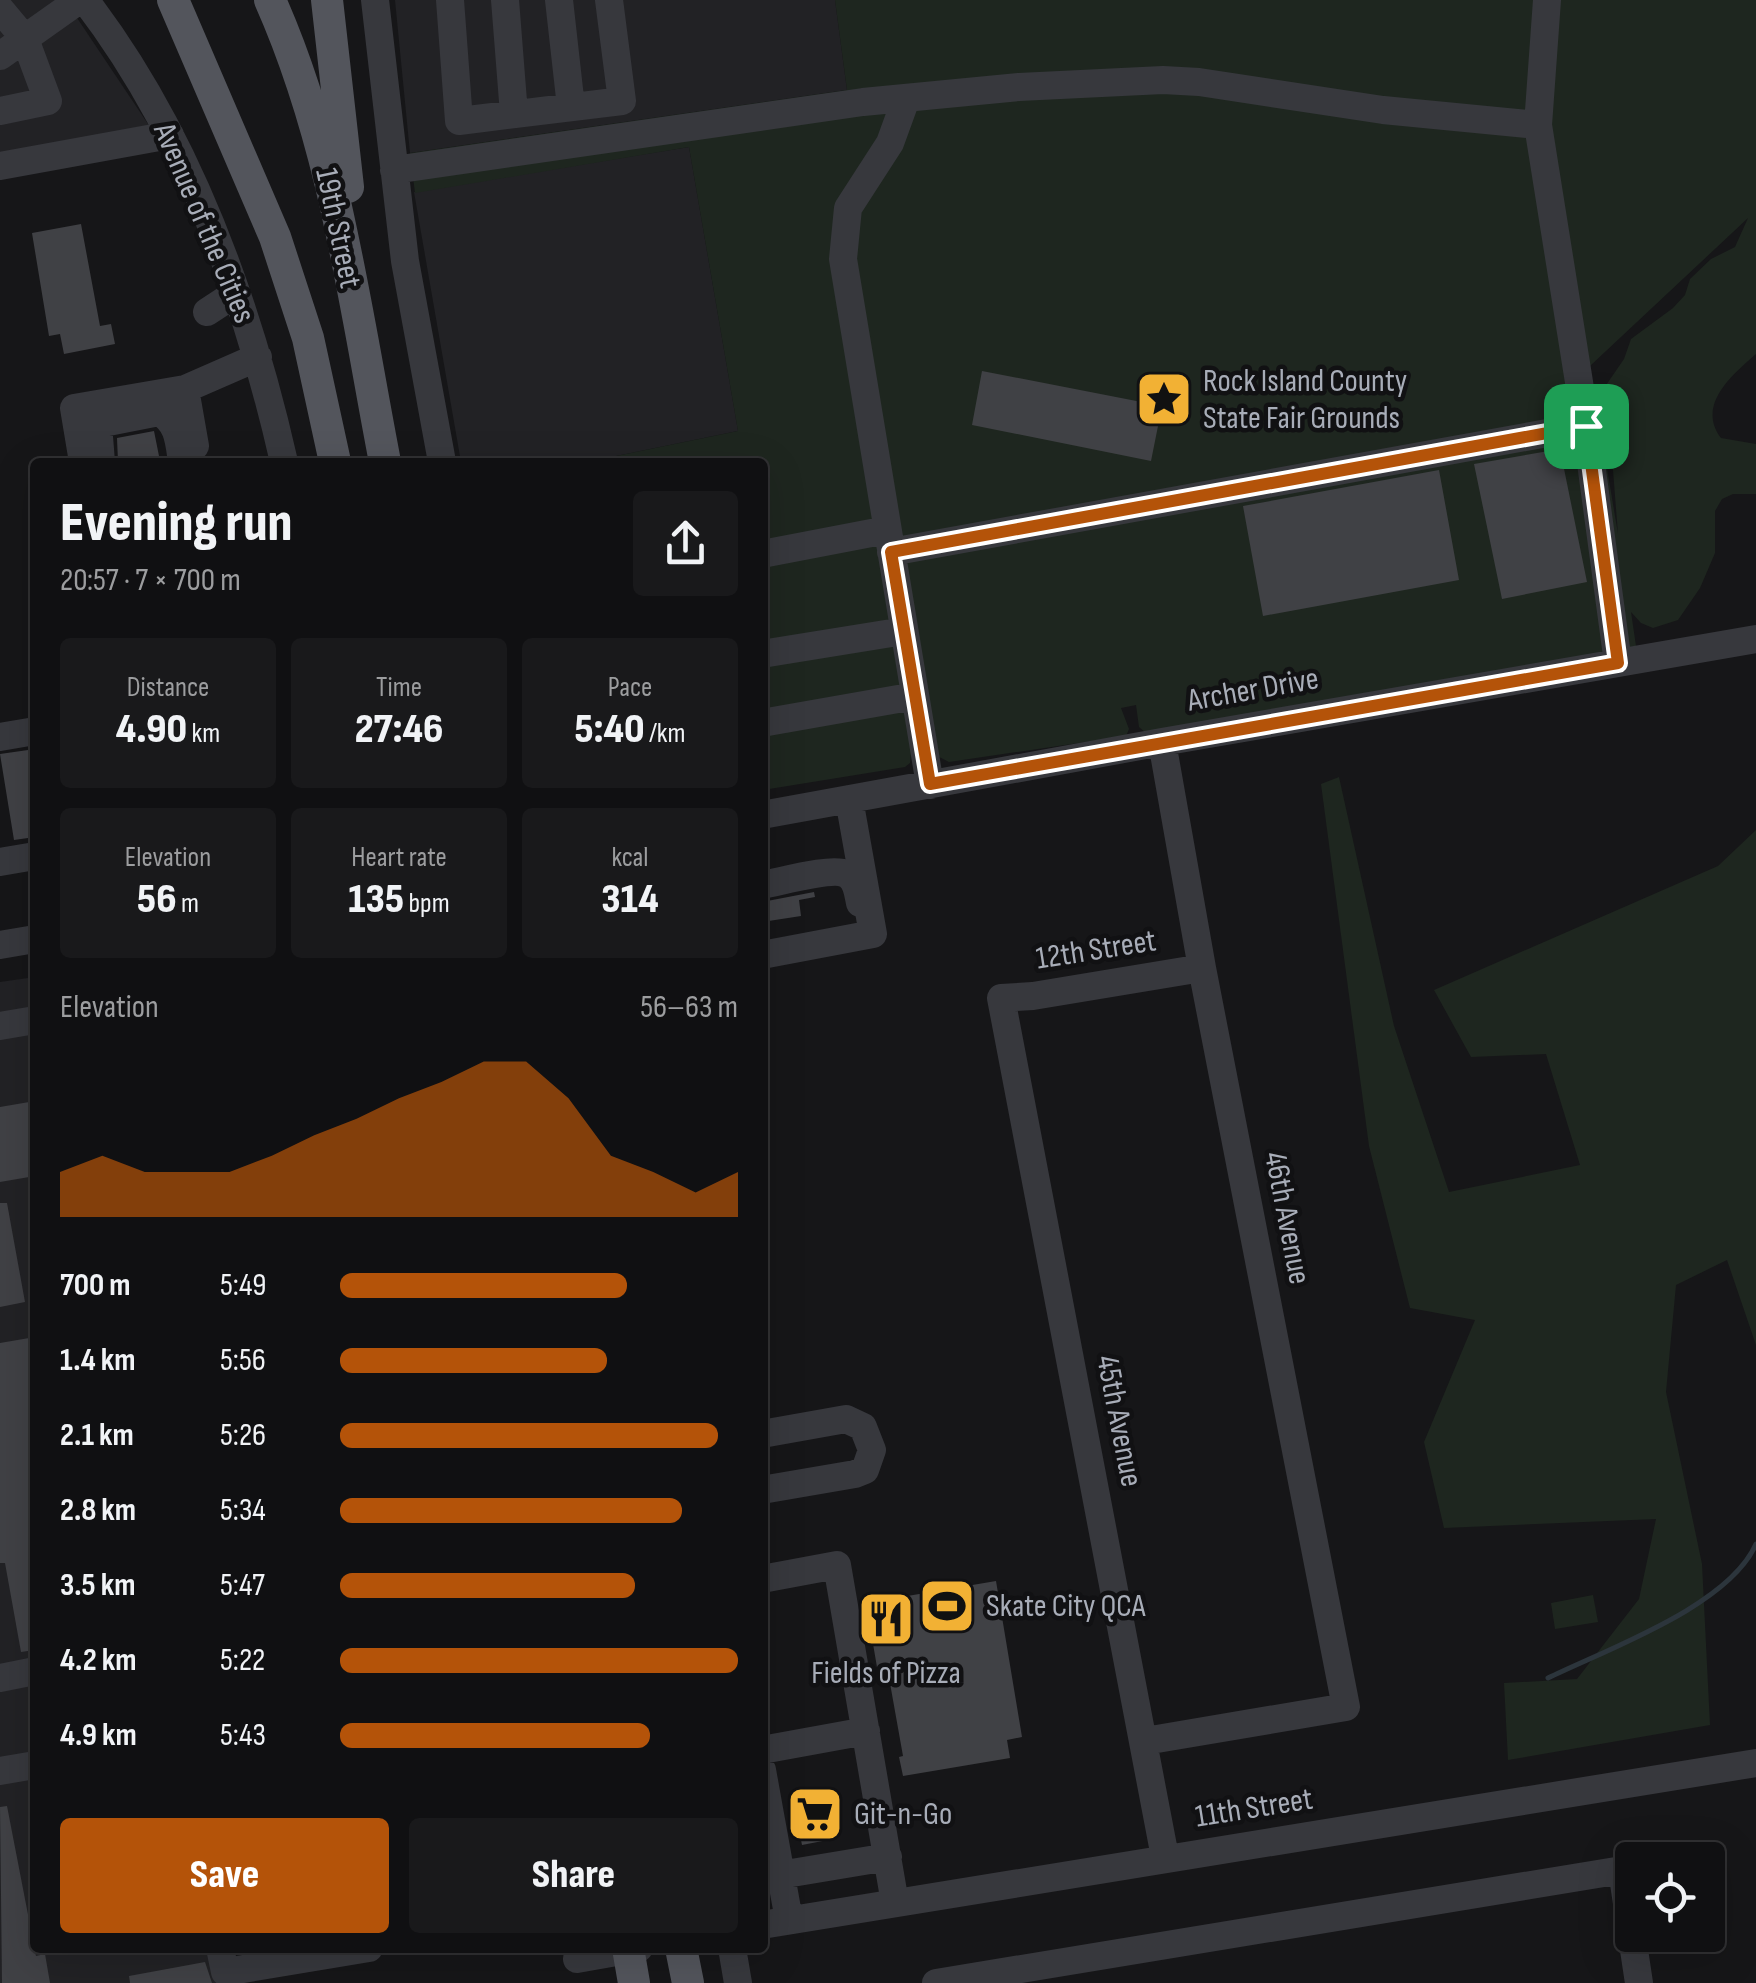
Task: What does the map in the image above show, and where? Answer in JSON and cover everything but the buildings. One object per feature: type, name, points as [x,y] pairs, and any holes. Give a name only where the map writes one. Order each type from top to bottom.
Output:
[{"type":"main road","points":[[150,0],[224,121]]},
{"type":"main road","name":"Avenue of the Cities","points":[[172,0],[265,210],[299,306],[332,453]]},
{"type":"main road","name":"19th Street","points":[[270,0],[302,83],[332,190],[384,458]]},
{"type":"main road","points":[[327,0],[348,180],[393,458]]},
{"type":"main road","points":[[632,1953],[634,1983]]},
{"type":"main road","points":[[682,1953],[688,1983]]},
{"type":"street","points":[[0,56],[82,0]]},
{"type":"street","name":"Avenue of the Cities","points":[[82,0],[142,82],[216,238],[258,357],[283,458]]},
{"type":"street","points":[[375,0],[412,306],[441,458]]},
{"type":"street","points":[[450,0],[458,121],[622,101],[609,0]]},
{"type":"street","points":[[505,0],[514,114]]},
{"type":"street","points":[[560,0],[571,107]]},
{"type":"street","points":[[1547,0],[1538,125],[1586,426],[1618,663]]},
{"type":"street","points":[[0,9],[25,39],[48,101],[0,111]]},
{"type":"street","points":[[394,170],[906,98],[1018,87],[1181,81],[1312,102],[1538,125]]},
{"type":"street","points":[[906,98],[890,143],[848,208],[843,259],[930,784]]},
{"type":"street","points":[[600,104],[604,140]]},
{"type":"street","points":[[0,166],[170,135]]},
{"type":"street","points":[[206,312],[236,293]]},
{"type":"street","points":[[82,458],[74,408],[185,389],[258,357]]},
{"type":"street","points":[[185,389],[197,458]]},
{"type":"street","points":[[100,458],[96,429],[100,422],[159,412],[176,430],[181,458]]},
{"type":"street","points":[[768,553],[889,541],[1586,426]]},
{"type":"street","points":[[768,653],[904,631]]},
{"type":"street","name":"Archer Drive","points":[[768,814],[1756,639]]},
{"type":"street","points":[[768,722],[915,696]]},
{"type":"street","points":[[0,719],[30,714]]},
{"type":"street","points":[[0,738],[30,732]]},
{"type":"street","name":"46th Avenue","points":[[1146,1742],[1346,1708],[1162,742]]},
{"type":"street","points":[[768,954],[873,934],[850,799]]},
{"type":"street","points":[[0,862],[30,857]]},
{"type":"street","points":[[768,875],[860,857]]},
{"type":"street","points":[[768,884],[835,872],[848,874],[856,884],[860,905],[870,916]]},
{"type":"street","points":[[0,945],[30,940]]},
{"type":"street","name":"12th Street","points":[[1001,998],[1202,968]]},
{"type":"street","name":"45th Avenue","points":[[1001,998],[1165,1857]]},
{"type":"street","points":[[0,1026],[30,1021]]},
{"type":"street","points":[[768,1433],[846,1419],[863,1427],[872,1450],[865,1470],[768,1489]]},
{"type":"street","points":[[768,1444],[849,1430],[868,1435]]},
{"type":"street","points":[[768,1578],[837,1565],[895,1903]]},
{"type":"street","points":[[0,1678],[30,1672]]},
{"type":"street","points":[[768,1749],[866,1731]]},
{"type":"street","name":"11th Street","points":[[776,1923],[1756,1764]]},
{"type":"street","points":[[0,1771],[30,1766]]},
{"type":"street","points":[[768,1833],[776,1923]]},
{"type":"street","points":[[772,1877],[888,1857]]},
{"type":"street","points":[[936,1983],[1085,1957],[1105,1971],[1622,1870],[1640,1983]]},
{"type":"street","points":[[221,1953],[225,1972],[339,1953]]},
{"type":"street","points":[[578,1963],[614,1953]]},
{"type":"street","points":[[733,1953],[738,1983]]},
{"type":"shaded area","points":[[0,0],[65,0],[150,127],[0,157]]},
{"type":"shaded area","points":[[395,0],[835,0],[847,90],[410,153]]},
{"type":"shaded area","name":"Rock Island County State Fair Grounds","points":[[835,0],[1756,0],[1756,354],[1720,392],[1713,414],[1721,438],[1756,444],[1756,494],[1733,494],[1722,499],[1715,511],[1715,553],[1700,588],[1678,620],[1653,628],[1641,623],[1631,612],[1636,646],[1147,734],[1139,727],[1136,705],[1121,708],[1129,729],[1126,736],[949,762],[912,743],[910,763],[905,767],[768,789],[768,458],[606,458],[738,431],[689,147],[415,193],[410,153],[847,90]],"holes":[[[1748,218],[1735,247],[1711,259],[1690,279],[1685,295],[1673,308],[1631,339],[1624,359],[1602,391],[1610,432],[1618,534],[1590,366]]]},
{"type":"shaded area","points":[[689,147],[738,431],[606,458],[460,458],[414,192]]},
{"type":"shaded area","points":[[1339,777],[1394,1026],[1449,1192],[1580,1165],[1546,1054],[1471,1057],[1434,990],[1718,866],[1756,830],[1756,1345],[1727,1260],[1676,1285],[1666,1392],[1702,1564],[1710,1725],[1508,1760],[1504,1683],[1577,1679],[1639,1599],[1656,1519],[1444,1528],[1424,1442],[1475,1320],[1410,1308],[1369,1146],[1321,784]]},
{"type":"shaded area","points":[[30,978],[30,1953],[221,1953],[227,1983],[0,1983],[0,982]]},
{"type":"shaded area","points":[[1593,1595],[1598,1622],[1555,1629],[1551,1603]]},
{"type":"waterway","points":[[1548,1678],[1694,1606],[1742,1566],[1756,1544]]},
{"type":"place","name":"Rock Island County State Fair Grounds","points":[[1164,399]]},
{"type":"place","name":"Skate City QCA","points":[[947,1606]]},
{"type":"place","name":"Fields of Pizza","points":[[886,1619]]},
{"type":"place","name":"Git-n-Go","points":[[815,1814]]},
{"type":"route","points":[[1586,426],[1618,663],[930,784],[891,552],[1586,426]]}]
